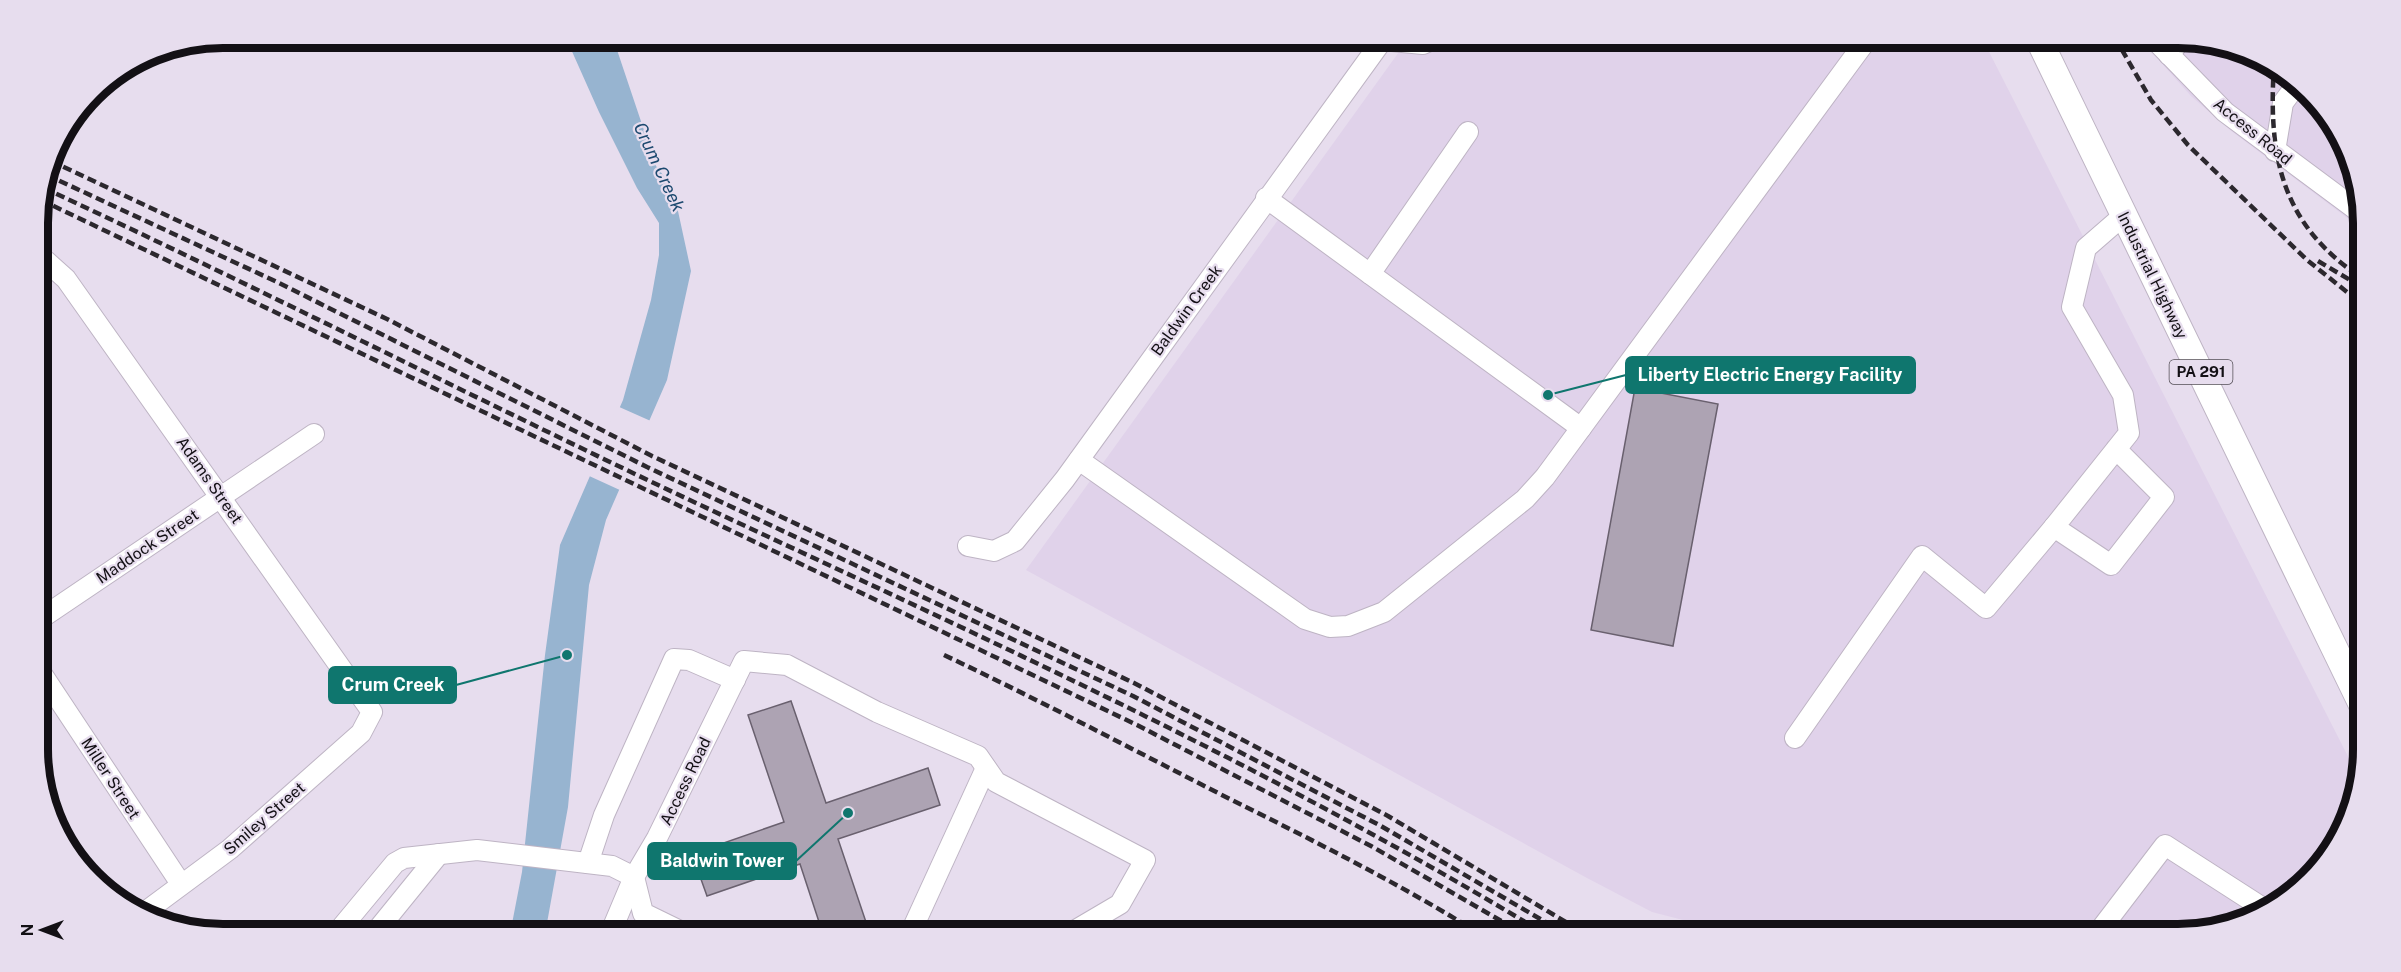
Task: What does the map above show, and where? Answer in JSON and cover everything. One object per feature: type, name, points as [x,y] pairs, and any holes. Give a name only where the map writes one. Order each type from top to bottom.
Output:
[{"type":"main road","name":"Industrial Highway","points":[[2043,48],[2353,686]]},
{"type":"street","name":"Baldwin Creek","points":[[968,546],[994,550],[1015,541],[1079,460],[1376,48]]},
{"type":"street","points":[[1079,460],[1305,619],[1330,627],[1348,626],[1384,612],[1525,499],[1545,477],[1862,48]]},
{"type":"street","name":"Access Road","points":[[2162,48],[2225,112],[2352,207]]},
{"type":"street","points":[[2169,55],[2174,48]]},
{"type":"street","points":[[2275,151],[2283,103],[2292,90]]},
{"type":"street","points":[[1370,274],[1468,132]]},
{"type":"street","points":[[1266,198],[1581,428]]},
{"type":"street","points":[[1795,738],[1922,556],[1986,608],[2129,433],[2123,395],[2072,307],[2086,248],[2124,215]]},
{"type":"street","name":"Adams Street","points":[[48,264],[66,279],[222,496],[372,712]]},
{"type":"street","name":"Maddock Street","points":[[48,614],[314,434]]},
{"type":"street","points":[[2054,527],[2111,565],[2164,497],[2116,449]]},
{"type":"street","points":[[579,862],[604,815],[674,659],[688,660],[735,680]]},
{"type":"street","name":"Access Road","points":[[614,924],[634,877],[657,838],[744,661],[787,665],[877,712],[978,756],[986,768]]},
{"type":"street","name":"Miller Street","points":[[48,683],[181,884]]},
{"type":"street","name":"Smiley Street","points":[[150,908],[230,849],[361,733],[372,712]]},
{"type":"street","points":[[915,924],[986,768],[996,782],[1145,860],[1120,904],[1086,924]]},
{"type":"street","points":[[2105,924],[2165,845],[2258,905]]},
{"type":"street","points":[[344,924],[395,863],[404,858],[477,850],[612,866],[634,877],[643,913],[666,924]]},
{"type":"street","points":[[382,924],[439,854]]},
{"type":"shaded area","points":[[1402,48],[1987,48],[2352,765],[2350,783],[2344,805],[2330,836],[2302,873],[2265,901],[2245,911],[2212,921],[2189,924],[1699,924],[1652,912],[1587,878],[1026,570]]},
{"type":"shaded area","points":[[2148,48],[2201,49],[2234,57],[2255,66],[2293,91],[2317,117],[2340,156],[2352,200],[2353,222],[2230,130],[2191,96]]},
{"type":"water","points":[[570,48],[616,48],[656,166],[673,188],[691,271],[667,380],[606,520],[589,585],[568,807],[547,924],[512,924],[522,872],[545,655],[560,545],[623,400],[651,300],[659,255],[659,223],[637,188]]},
{"type":"pier","points":[[617,406],[653,422],[622,491],[587,475]]},
{"type":"building","points":[[1635,388],[1718,404],[1673,646],[1591,630]]},
{"type":"building","points":[[791,701],[826,803],[928,768],[940,805],[838,839],[867,924],[820,924],[800,864],[707,896],[692,854],[784,822],[748,715]]},
{"type":"railway","points":[[2121,48],[2151,100],[2188,145],[2307,260],[2353,297]]},
{"type":"railway","points":[[2274,77],[2274,129],[2285,186],[2297,211],[2313,235],[2353,271]]},
{"type":"railway","points":[[58,164],[387,319],[652,456],[1134,683],[1388,816],[1569,924]]},
{"type":"railway","points":[[54,178],[277,282],[647,467],[1133,696],[1381,826],[1549,924]]},
{"type":"railway","points":[[51,191],[614,464],[1019,655],[1233,760],[1442,873],[1528,924]]},
{"type":"railway","points":[[49,204],[1137,725],[1371,846],[1507,924]]},
{"type":"railway","points":[[2318,261],[2353,282]]},
{"type":"railway","points":[[944,655],[1352,861],[1463,924]]},
{"type":"place","name":"Liberty Electric Energy Facility","points":[[1548,395]]},
{"type":"place","name":"Crum Creek","points":[[567,655]]},
{"type":"place","name":"Baldwin Tower","points":[[848,813]]}]
